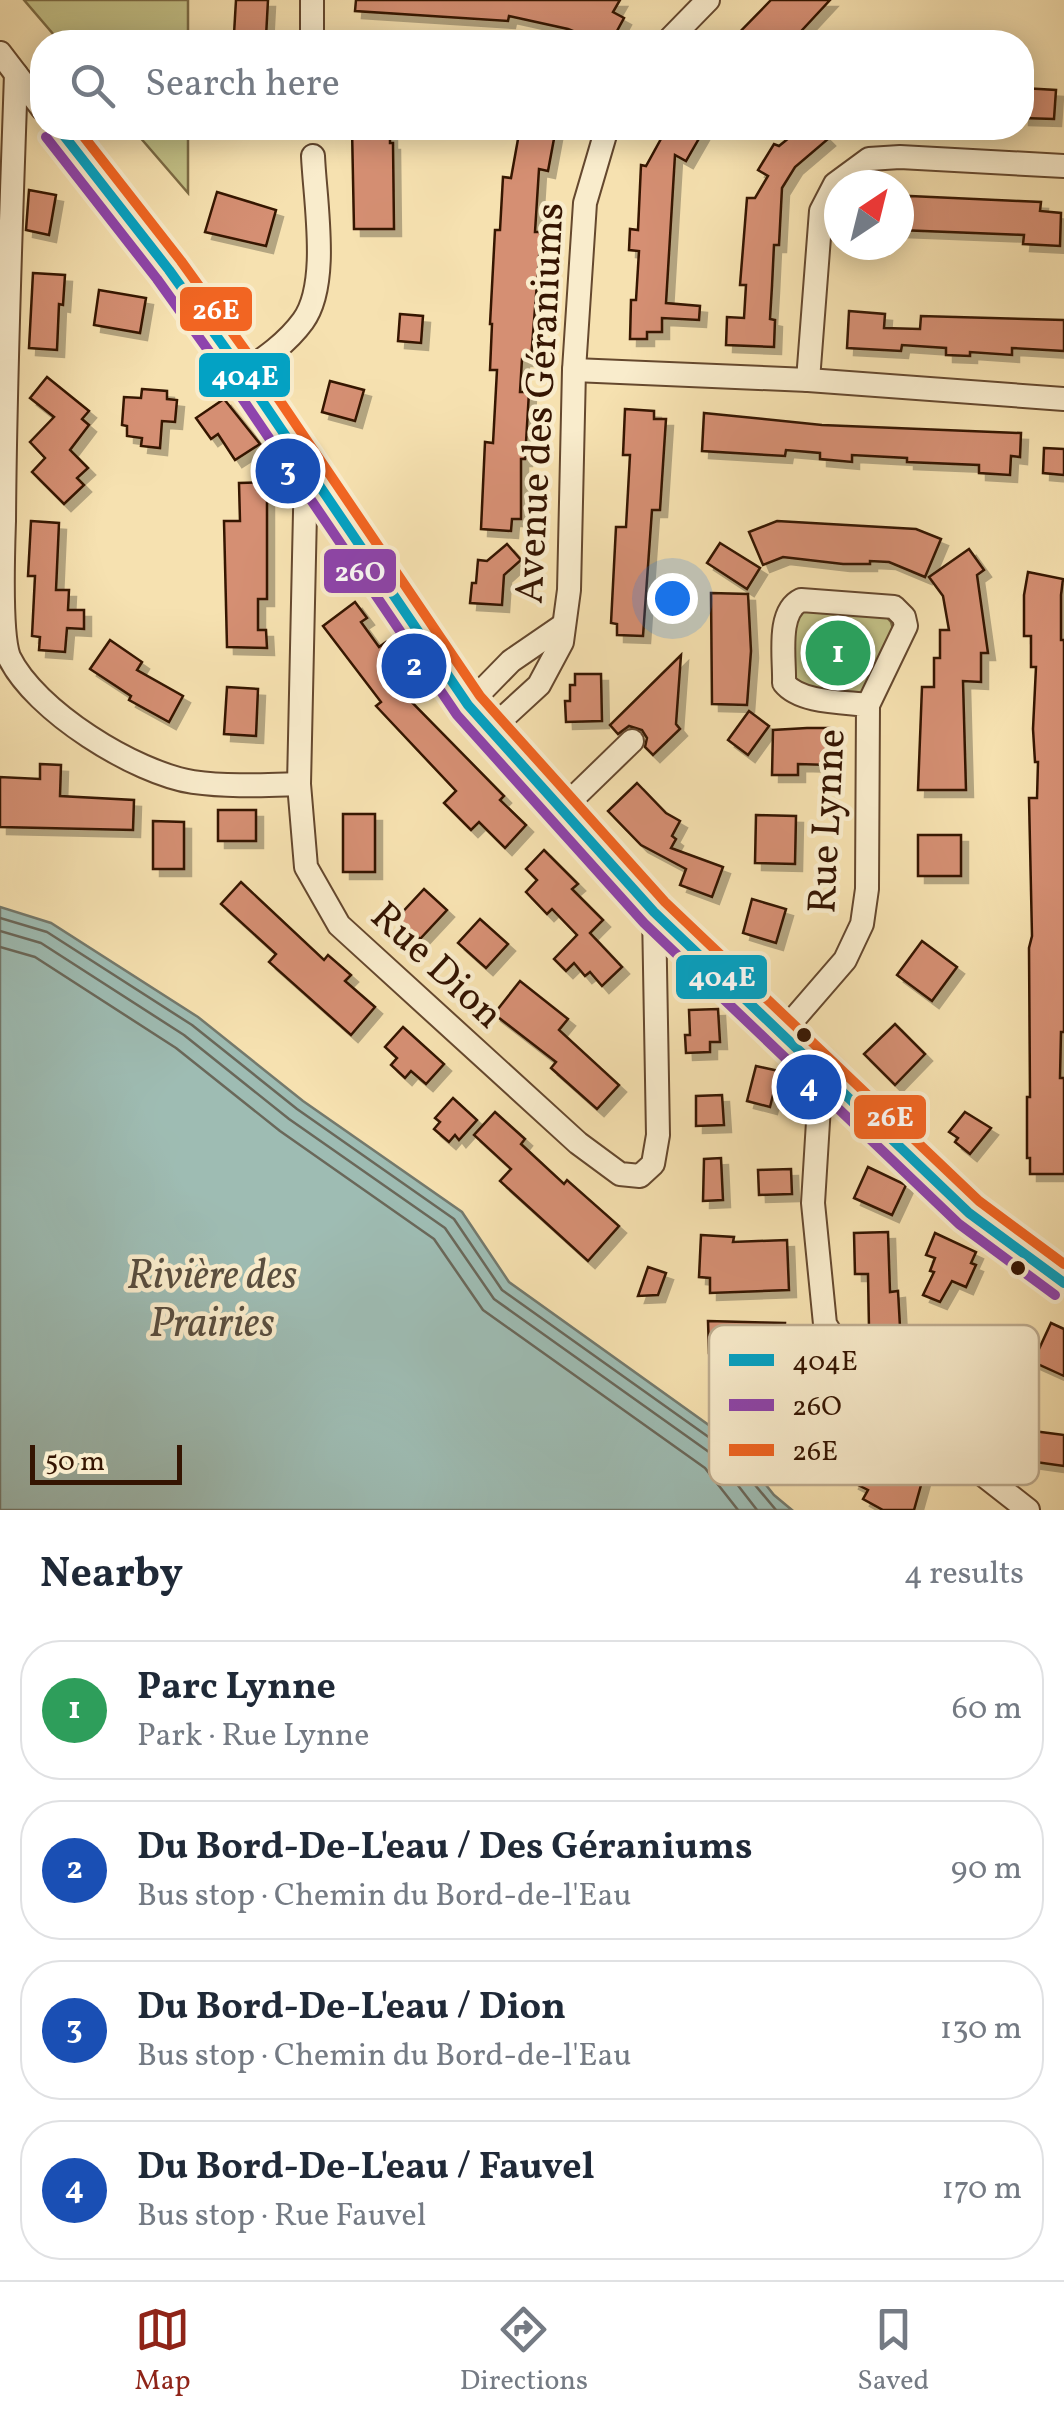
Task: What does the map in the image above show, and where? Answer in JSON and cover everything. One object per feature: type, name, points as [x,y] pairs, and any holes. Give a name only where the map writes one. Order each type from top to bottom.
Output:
[{"type":"street","points":[[312,0],[312,30]]},
{"type":"street","points":[[679,30],[708,0]]},
{"type":"street","points":[[0,54],[30,92]]},
{"type":"street","points":[[16,74],[1,608],[8,656],[48,707],[144,768],[191,782],[299,784]]},
{"type":"street","points":[[67,140],[243,373],[468,705],[654,912],[820,1073],[969,1213],[1064,1283]]},
{"type":"street","name":"Avenue des Géraniums","points":[[490,730],[539,685],[562,642],[570,590],[574,370],[584,203],[603,140]]},
{"type":"street","points":[[243,373],[290,336],[314,300],[318,274],[313,156]]},
{"type":"street","points":[[808,380],[820,211],[835,184],[868,159],[900,156],[1064,166]]},
{"type":"street","points":[[574,370],[808,380],[1064,399]]},
{"type":"street","name":"Rue Dion","points":[[306,467],[299,784],[306,867],[339,925],[578,1143],[620,1174],[640,1176],[652,1164],[658,1135],[654,912]]},
{"type":"street","name":"Rue Lynne","points":[[781,1034],[844,960],[862,924],[867,889],[868,706],[906,626],[904,616],[894,607],[800,600],[792,604],[786,615],[784,683],[789,690],[868,706]]},
{"type":"street","name":"Avenue des Géraniums","points":[[468,705],[511,661],[562,626]]},
{"type":"street","points":[[562,809],[632,741]]},
{"type":"street","points":[[820,1073],[813,1203],[826,1325]]},
{"type":"street","points":[[996,1485],[1028,1510]]},
{"type":"shaded area","points":[[24,0],[188,0],[188,30],[50,30]]},
{"type":"shaded area","points":[[142,140],[188,140],[188,193]]},
{"type":"shaded area","points":[[799,611],[883,613],[891,622],[893,629],[862,695],[816,689],[793,676],[794,620]]},
{"type":"water","name":"Rivière des Prairies","points":[[0,907],[51,923],[198,1017],[303,1101],[462,1212],[509,1282],[709,1425],[709,1485],[766,1485],[792,1510],[0,1510]]},
{"type":"building","points":[[236,0],[268,0],[266,30],[234,30]]},
{"type":"building","points":[[356,0],[620,0],[613,12],[624,18],[618,30],[570,30],[509,16],[508,21],[355,11]]},
{"type":"building","points":[[771,0],[830,0],[802,30],[742,30]]},
{"type":"building","points":[[1034,89],[1056,90],[1054,119],[1034,118]]},
{"type":"building","points":[[352,140],[390,140],[394,229],[354,229]]},
{"type":"building","points":[[518,140],[554,140],[548,171],[539,169],[535,232],[541,232],[531,359],[522,359],[520,392],[529,392],[525,459],[521,459],[521,519],[512,519],[511,531],[481,529],[485,442],[493,443],[497,370],[490,370],[495,230],[500,230],[503,177],[511,178]]},
{"type":"building","points":[[660,140],[698,140],[686,161],[675,155],[666,303],[700,306],[699,320],[662,318],[662,332],[647,332],[647,339],[630,339],[639,251],[629,250],[630,229],[638,230],[641,165],[646,166]]},
{"type":"building","points":[[786,140],[827,140],[795,167],[782,188],[770,319],[775,320],[774,347],[726,345],[727,317],[744,318],[746,285],[740,285],[747,198],[755,198],[768,176],[758,170],[774,144],[779,146]]},
{"type":"building","points":[[29,190],[56,195],[49,235],[26,230]]},
{"type":"building","points":[[217,192],[276,210],[266,246],[205,232]]},
{"type":"building","points":[[914,196],[1041,202],[1040,211],[1061,213],[1060,246],[1023,244],[1024,235],[914,231]]},
{"type":"building","points":[[33,273],[65,275],[57,350],[29,348]]},
{"type":"building","points":[[99,290],[146,298],[140,333],[94,325]]},
{"type":"building","points":[[849,311],[885,314],[884,328],[920,329],[921,316],[1064,320],[1064,351],[1012,348],[1012,355],[970,352],[970,356],[946,355],[946,348],[902,345],[901,351],[847,348]]},
{"type":"building","points":[[400,314],[423,316],[421,343],[398,341]]},
{"type":"building","points":[[47,377],[89,411],[82,419],[89,425],[70,450],[88,468],[77,478],[84,485],[64,504],[32,472],[45,458],[30,442],[54,417],[30,398]]},
{"type":"building","points":[[330,381],[364,390],[355,421],[322,412]]},
{"type":"building","points":[[142,389],[167,391],[167,399],[177,400],[175,422],[162,421],[160,448],[141,446],[142,438],[127,436],[127,426],[122,425],[124,397],[141,398]]},
{"type":"building","points":[[224,399],[260,444],[235,460],[218,434],[211,439],[196,418]]},
{"type":"building","points":[[625,409],[654,411],[654,419],[666,419],[660,510],[652,510],[643,636],[617,635],[617,624],[611,623],[616,527],[626,527],[630,455],[623,455]]},
{"type":"building","points":[[704,413],[822,425],[1021,433],[1020,457],[1011,456],[1010,475],[979,473],[979,465],[907,462],[907,458],[852,455],[852,462],[820,459],[820,453],[786,450],[785,456],[702,451]]},
{"type":"building","points":[[1044,448],[1064,449],[1064,475],[1043,473]]},
{"type":"building","points":[[267,482],[267,599],[258,599],[258,630],[266,630],[267,648],[227,647],[224,521],[240,521],[239,483]]},
{"type":"building","points":[[31,521],[59,523],[56,590],[69,590],[68,610],[84,610],[84,629],[67,628],[65,652],[39,650],[40,637],[32,636],[35,576],[28,576]]},
{"type":"building","points":[[777,521],[916,529],[941,539],[925,577],[889,562],[843,564],[783,557],[763,565],[749,532]]},
{"type":"building","points":[[720,543],[760,568],[747,589],[707,563]]},
{"type":"building","points":[[507,544],[521,560],[504,575],[502,605],[470,603],[478,560],[487,561]]},
{"type":"building","points":[[969,549],[984,570],[977,575],[988,653],[981,653],[981,682],[963,681],[966,790],[918,790],[922,687],[934,687],[934,658],[940,658],[940,630],[949,630],[943,596],[929,577]]},
{"type":"building","points":[[1028,572],[1063,579],[1064,1032],[1060,1078],[1064,1078],[1064,1174],[1030,1174],[1027,1158],[1032,936],[1029,798],[1037,798],[1038,762],[1033,729],[1036,667],[1031,667],[1031,636],[1024,636]]},
{"type":"building","points":[[711,593],[748,594],[751,651],[747,705],[712,704]]},
{"type":"building","points":[[355,602],[367,618],[361,622],[379,647],[386,642],[397,657],[380,670],[504,796],[500,800],[526,825],[505,848],[479,822],[471,830],[444,803],[456,791],[376,706],[381,702],[323,626]]},
{"type":"building","points":[[110,640],[142,662],[137,670],[183,696],[169,722],[129,700],[131,696],[90,669]]},
{"type":"building","points":[[681,655],[676,724],[680,729],[653,755],[645,747],[647,738],[642,730],[629,726],[618,734],[610,725]]},
{"type":"building","points":[[575,674],[601,674],[602,721],[566,722],[565,701],[570,701]]},
{"type":"building","points":[[227,687],[258,689],[256,736],[224,734]]},
{"type":"building","points":[[749,711],[769,726],[748,755],[728,740]]},
{"type":"building","points":[[830,728],[830,765],[798,764],[798,775],[772,775],[773,730]]},
{"type":"building","points":[[40,764],[61,765],[60,796],[134,800],[133,830],[0,827],[0,777],[40,779]]},
{"type":"building","points":[[637,783],[666,813],[680,821],[671,848],[723,867],[712,897],[680,885],[686,869],[641,845],[608,811]]},
{"type":"building","points":[[218,810],[256,810],[256,841],[218,841]]},
{"type":"building","points":[[343,814],[375,814],[375,872],[343,872]]},
{"type":"building","points":[[756,815],[796,816],[795,864],[755,863]]},
{"type":"building","points":[[153,821],[184,822],[184,869],[153,869]]},
{"type":"building","points":[[918,835],[961,835],[961,876],[918,876]]},
{"type":"building","points":[[544,850],[578,884],[572,889],[603,920],[590,933],[622,967],[602,986],[590,972],[585,976],[574,963],[566,971],[554,959],[577,935],[552,909],[547,914],[526,892],[537,880],[526,869]]},
{"type":"building","points":[[241,882],[324,960],[328,955],[351,975],[345,981],[375,1007],[351,1035],[269,962],[276,954],[221,904]]},
{"type":"building","points":[[424,889],[447,910],[420,939],[397,918]]},
{"type":"building","points":[[752,899],[786,909],[776,943],[743,933]]},
{"type":"building","points":[[480,919],[508,944],[486,968],[458,943]]},
{"type":"building","points":[[922,941],[957,967],[932,1001],[897,975]]},
{"type":"building","points":[[520,981],[568,1019],[559,1030],[619,1085],[597,1109],[551,1068],[556,1062],[494,1014]]},
{"type":"building","points":[[718,1009],[720,1042],[710,1042],[710,1052],[686,1053],[689,1010]]},
{"type":"building","points":[[895,1024],[925,1054],[895,1085],[864,1054]]},
{"type":"building","points":[[403,1027],[444,1064],[426,1084],[411,1071],[405,1078],[391,1065],[397,1058],[385,1047]]},
{"type":"building","points":[[756,1066],[779,1071],[770,1107],[747,1101]]},
{"type":"building","points":[[722,1095],[724,1125],[696,1126],[696,1096]]},
{"type":"building","points":[[453,1098],[477,1120],[459,1140],[455,1135],[449,1142],[434,1129],[440,1122],[435,1118]]},
{"type":"building","points":[[495,1112],[525,1139],[521,1144],[564,1184],[567,1180],[619,1226],[588,1261],[500,1181],[511,1169],[474,1135]]},
{"type":"building","points":[[965,1112],[991,1128],[970,1154],[949,1132]]},
{"type":"building","points":[[721,1158],[723,1200],[703,1201],[704,1159]]},
{"type":"building","points":[[868,1167],[906,1185],[892,1215],[854,1198]]},
{"type":"building","points":[[791,1169],[792,1194],[759,1195],[758,1170]]},
{"type":"building","points":[[888,1232],[890,1292],[898,1291],[900,1325],[869,1325],[868,1274],[855,1274],[854,1233]]},
{"type":"building","points":[[935,1233],[976,1252],[971,1263],[976,1265],[966,1287],[952,1281],[940,1302],[923,1295],[934,1272],[930,1271],[935,1258],[926,1255]]},
{"type":"building","points":[[701,1235],[734,1237],[733,1242],[787,1240],[789,1290],[710,1293],[710,1278],[699,1277]]},
{"type":"building","points":[[648,1267],[666,1273],[658,1295],[638,1296]]},
{"type":"building","points":[[708,1321],[785,1323],[709,1325],[709,1353]]},
{"type":"building","points":[[1051,1323],[1064,1329],[1064,1376],[1039,1365],[1039,1349]]},
{"type":"building","points":[[1039,1432],[1064,1435],[1064,1466],[1039,1462]]},
{"type":"building","points":[[858,1485],[921,1485],[914,1510],[883,1510],[863,1499],[868,1490]]},
{"type":"transit line","name":"26O","points":[[48,140],[231,382],[457,715],[644,923],[959,1224],[1055,1295]]},
{"type":"transit line","name":"404E","points":[[67,140],[243,373],[468,705],[654,912],[969,1213],[1064,1283]]},
{"type":"transit line","name":"26E","points":[[86,140],[255,364],[480,696],[665,902],[979,1201],[1064,1264]]},
{"type":"place","name":"Du Bord-De-L'eau / Dion","points":[[288,471]]},
{"type":"place","name":"Parc Lynne","points":[[838,653]]},
{"type":"place","name":"Du Bord-De-L'eau / Des Géraniums","points":[[414,666]]},
{"type":"place","name":"Du Bord-De-L'eau / Fauvel","points":[[809,1087]]}]
